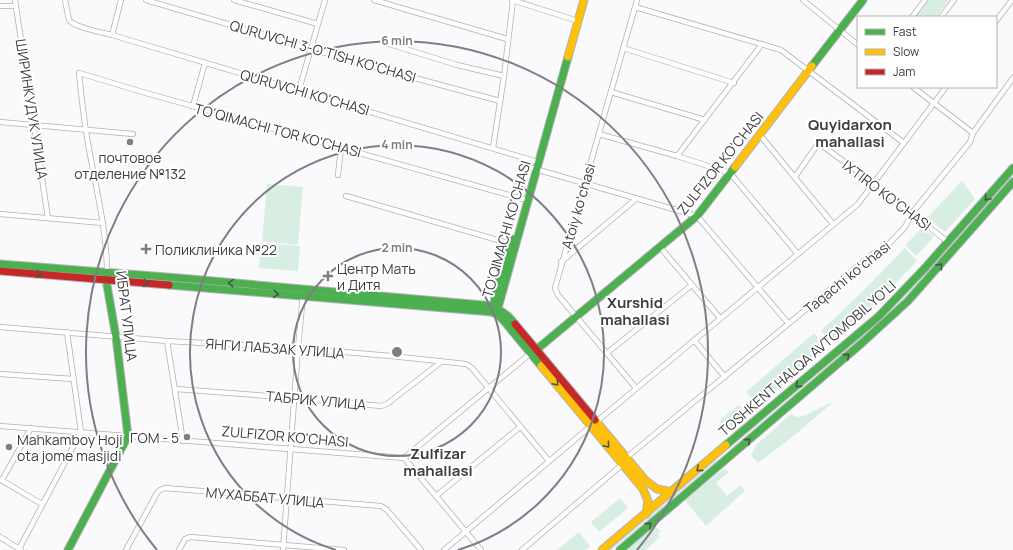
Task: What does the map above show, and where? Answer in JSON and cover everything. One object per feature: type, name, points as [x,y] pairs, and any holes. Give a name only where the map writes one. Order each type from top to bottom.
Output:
[{"type":"main road","name":"TO'QIMACHI KO'CHASI","points":[[495,309],[576,20],[580,0]]},
{"type":"main road","name":"TO'QIMACHI KO'CHASI","points":[[576,20],[584,0]]},
{"type":"main road","name":"ZULFIZOR KO'CHASI","points":[[534,352],[697,216],[863,0]]},
{"type":"main road","name":"TOSHKENT HALQA AVTOMOBIL YO'LI","points":[[602,550],[878,317],[901,294],[1013,168]]},
{"type":"main road","name":"TO'QIMACHI KO'CHASI","points":[[513,244],[523,199],[534,169]]},
{"type":"main road","name":"TOSHKENT HALQA AVTOMOBIL YO'LI","points":[[620,550],[862,343],[908,301],[1013,182]]},
{"type":"main road","points":[[0,264],[107,276],[495,309],[504,321],[534,352],[639,478],[648,499],[648,506],[645,515]]},
{"type":"main road","points":[[0,271],[107,276]]},
{"type":"main road","name":"ИБРАТ УЛИЦА","points":[[107,276],[128,436]]},
{"type":"main road","points":[[68,550],[128,436]]},
{"type":"main road","points":[[719,452],[726,460]]},
{"type":"main road","points":[[639,478],[657,489],[672,492]]},
{"type":"street","name":"ШИРИНКУДУК УЛИЦА","points":[[15,0],[48,218]]},
{"type":"street","name":"QURUVCHI KO'CHASI","points":[[65,0],[68,16],[71,22],[77,25],[112,34],[536,161]]},
{"type":"street","points":[[112,34],[121,0]]},
{"type":"street","name":"QURUVCHI 3-O'TISH KO'CHASI","points":[[146,0],[363,64],[500,101]]},
{"type":"street","points":[[234,0],[318,24]]},
{"type":"street","points":[[299,90],[326,0]]},
{"type":"street","points":[[374,0],[507,39]]},
{"type":"street","points":[[493,148],[504,76],[512,0],[576,20]]},
{"type":"street","name":"Atoiy koʻchasi","points":[[636,388],[555,291],[555,285],[637,0]]},
{"type":"street","points":[[803,0],[857,44]]},
{"type":"street","points":[[913,16],[925,0]]},
{"type":"street","points":[[942,16],[954,0]]},
{"type":"street","points":[[997,20],[1012,0]]},
{"type":"street","points":[[0,6],[16,6]]},
{"type":"street","points":[[635,7],[762,44],[784,52],[904,143]]},
{"type":"street","points":[[386,43],[457,65],[504,76]]},
{"type":"street","points":[[677,156],[734,83],[762,44]]},
{"type":"street","points":[[623,48],[734,83]]},
{"type":"street","points":[[193,106],[205,62]]},
{"type":"street","name":"TO'QIMACHI TOR KO'CHASI","points":[[79,73],[523,199]]},
{"type":"street","name":"ИБРАТ УЛИЦА","points":[[79,73],[86,130],[103,222],[107,276]]},
{"type":"street","name":"Taqachi koʻchasi","points":[[522,550],[788,323],[874,252],[882,251],[905,227],[912,213],[970,142],[973,133],[1013,78]]},
{"type":"street","points":[[914,88],[973,133]]},
{"type":"street","points":[[444,550],[797,253],[858,204],[945,88]]},
{"type":"street","points":[[611,92],[705,120]]},
{"type":"street","points":[[0,122],[133,134]]},
{"type":"street","points":[[599,134],[730,173],[797,253]]},
{"type":"street","points":[[760,135],[834,224]]},
{"type":"street","name":"IXTIRO KO'CHASI","points":[[795,177],[817,145],[820,144],[874,183],[948,242]]},
{"type":"street","points":[[338,175],[341,147]]},
{"type":"street","points":[[534,169],[697,216],[788,323]]},
{"type":"street","points":[[346,196],[513,244]]},
{"type":"street","points":[[561,262],[636,199]]},
{"type":"street","points":[[0,214],[103,222]]},
{"type":"street","points":[[660,247],[720,318]]},
{"type":"street","points":[[607,352],[692,285]]},
{"type":"street","points":[[283,548],[303,293]]},
{"type":"street","name":"ЯНГИ ЛАБЗАК УЛИЦА","points":[[0,327],[167,341],[298,348],[391,356],[469,365],[549,461]]},
{"type":"street","points":[[0,537],[20,550],[42,504],[81,432],[67,332]]},
{"type":"street","points":[[694,340],[725,377]]},
{"type":"street","points":[[167,341],[176,389],[183,441]]},
{"type":"street","name":"ZULFIZOR KO'CHASI","points":[[0,426],[404,458],[534,352]]},
{"type":"street","name":"ТАБРИК УЛИЦА","points":[[176,389],[382,406],[387,404],[441,362]]},
{"type":"street","points":[[0,374],[73,379]]},
{"type":"street","points":[[436,496],[520,427]]},
{"type":"street","points":[[31,428],[1,480],[42,504]]},
{"type":"street","points":[[404,458],[481,550]]},
{"type":"street","name":"МУХАББАТ УЛИЦА","points":[[126,550],[157,492],[162,489],[288,498],[383,507],[421,550]]},
{"type":"street","points":[[179,550],[185,540],[190,537],[283,548],[344,550]]},
{"type":"green space","points":[[928,0],[949,0],[937,16],[916,16]]},
{"type":"green space","points":[[1013,174],[1013,178],[973,225],[932,271],[903,300],[862,339],[731,450],[730,449],[826,367],[896,303],[955,242]]},
{"type":"green space","points":[[962,181],[975,199],[945,232],[927,218]]},
{"type":"green space","points":[[267,184],[303,187],[298,245],[262,241]]},
{"type":"green space","points":[[923,227],[934,237],[916,256],[905,245]]},
{"type":"green space","points":[[261,243],[300,246],[298,271],[259,268]]},
{"type":"green space","points":[[905,248],[917,261],[855,324],[833,342],[821,331]]},
{"type":"green space","points":[[814,333],[826,347],[758,406],[746,392]]},
{"type":"green space","points":[[832,402],[796,434],[758,463],[751,455],[756,445],[791,414],[798,417],[803,416]]},
{"type":"green space","points":[[739,405],[747,415],[727,431],[719,421]]},
{"type":"green space","points":[[717,459],[718,461],[612,550],[608,550]]},
{"type":"green space","points":[[726,469],[729,472],[716,483],[727,496],[740,485],[745,491],[706,526],[685,500],[722,470]]},
{"type":"green space","points":[[620,498],[628,508],[599,532],[591,522]]},
{"type":"green space","points":[[654,526],[661,531],[658,534],[660,537],[646,550],[624,550]]},
{"type":"green space","points":[[579,532],[590,546],[585,550],[557,550]]},
{"type":"traffic: fast","points":[[812,66],[863,0]]},
{"type":"traffic: fast","points":[[495,311],[498,308],[568,57]]},
{"type":"traffic: fast","points":[[536,350],[697,216],[735,167]]},
{"type":"traffic: fast","points":[[726,445],[878,317],[924,269],[1013,168]]},
{"type":"traffic: fast","points":[[620,550],[862,343],[908,301],[1013,182]]},
{"type":"traffic: fast","points":[[493,310],[497,285],[512,239]]},
{"type":"traffic: fast","points":[[0,264],[179,278],[494,306],[508,316],[515,324]]},
{"type":"traffic: fast","points":[[68,550],[128,436],[116,337],[107,285],[107,275]]},
{"type":"traffic: fast","points":[[169,285],[492,312],[504,321],[541,366]]},
{"type":"traffic: slow","points":[[568,57],[584,0]]},
{"type":"traffic: slow","points":[[735,167],[812,66]]},
{"type":"traffic: slow","points":[[541,366],[643,489],[648,501],[646,514]]},
{"type":"traffic: slow","points":[[595,420],[645,480],[657,489],[672,492]]},
{"type":"traffic: slow","points":[[602,550],[726,445]]},
{"type":"traffic: jam","points":[[0,271],[169,285]]},
{"type":"traffic: jam","points":[[515,324],[595,420]]},
{"type":"place","name":"почтовое отделение №132","points":[[130,142]]},
{"type":"place","name":"Поликлиника №22","points":[[146,249]]},
{"type":"place","name":"Центр Мать и Дитя","points":[[328,276]]},
{"type":"place","name":"ГОМ - 5","points":[[187,437]]},
{"type":"place","name":"Mahkamboy Hoji ota jome masjidi","points":[[9,447]]},
{"type":"district","name":"Quyidarxon mahallasi","points":[[850,132]]},
{"type":"district","name":"Xurshid mahallasi","points":[[635,310]]},
{"type":"district","name":"Zulfizar mahallasi","points":[[438,462]]}]
